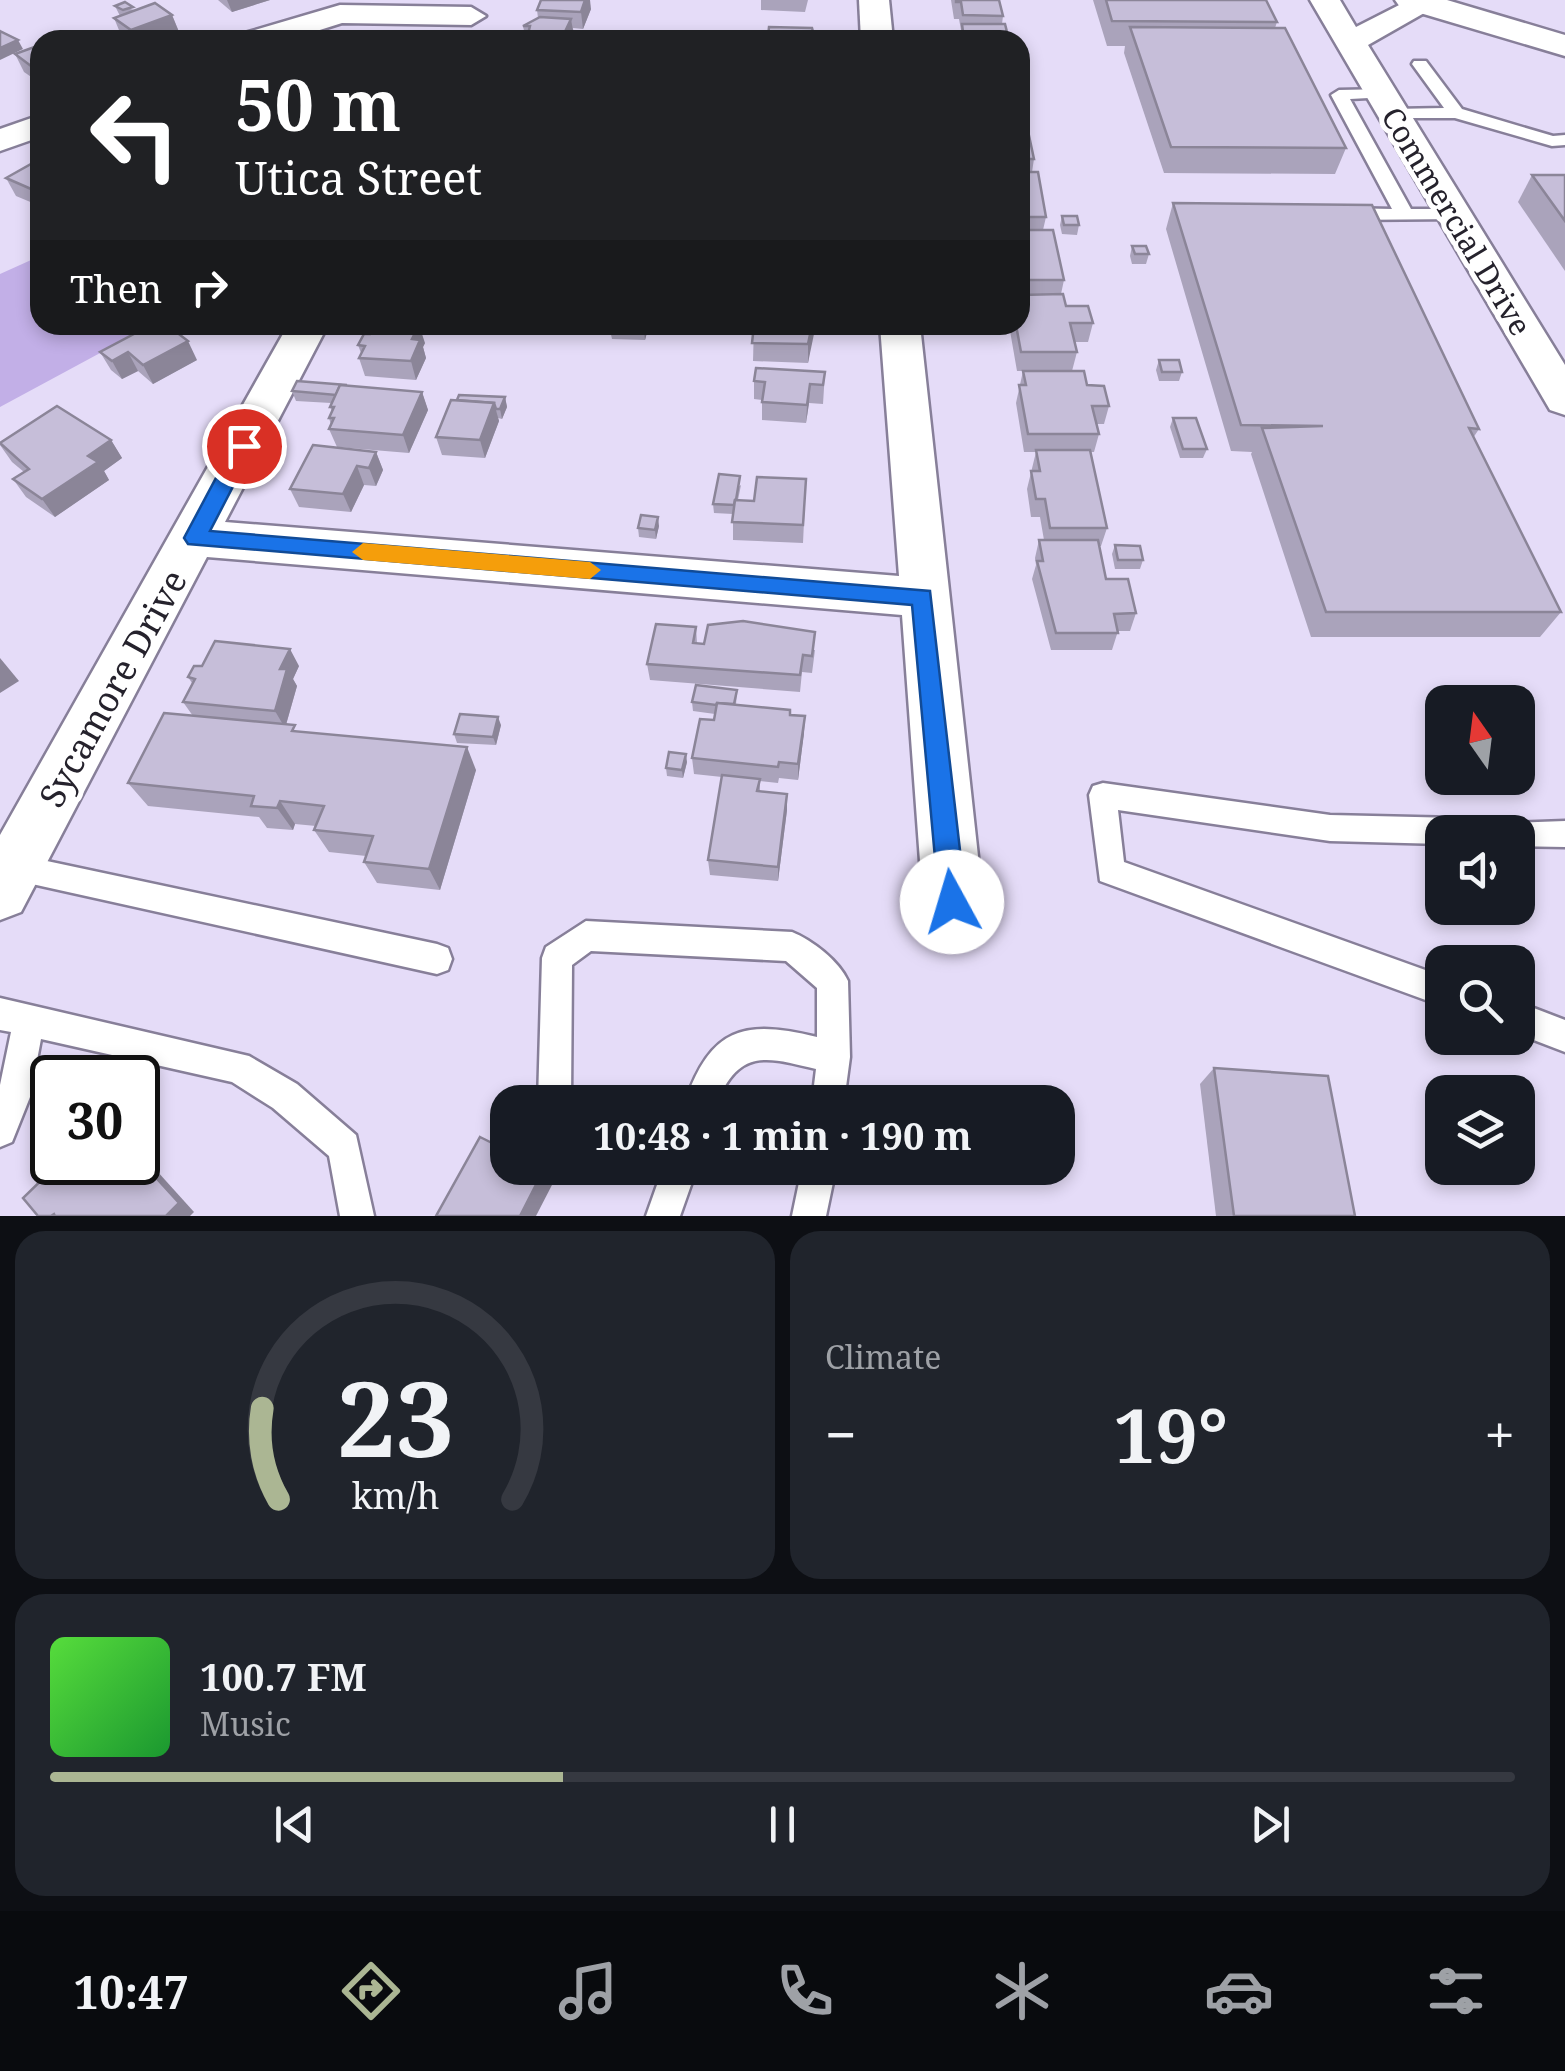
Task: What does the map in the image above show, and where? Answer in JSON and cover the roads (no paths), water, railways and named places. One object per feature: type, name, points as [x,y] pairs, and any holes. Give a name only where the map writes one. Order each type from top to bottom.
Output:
[{"type":"street","points":[[874,0],[876,30]]},
{"type":"street","name":"Commercial Drive","points":[[1325,0],[1565,400]]},
{"type":"street","points":[[1350,42],[1418,2],[1565,46]]},
{"type":"street","points":[[288,30],[340,14],[470,19]]},
{"type":"street","points":[[0,141],[30,129]]},
{"type":"street","name":"Sycamore Drive","points":[[7,879],[303,335]]},
{"type":"street","points":[[901,335],[952,902]]},
{"type":"street","points":[[195,538],[922,597]]},
{"type":"lane","points":[[1420,64],[1456,113]]},
{"type":"lane","points":[[1404,215],[1339,95],[1456,113],[1552,142],[1565,140]]},
{"type":"lane","points":[[1316,213],[1454,216]]},
{"type":"lane","points":[[1425,830],[1330,828],[1104,795],[1110,871],[1425,985]]},
{"type":"lane","points":[[1535,833],[1565,834]]},
{"type":"lane","points":[[7,879],[438,959]]},
{"type":"lane","points":[[554,1085],[557,958],[586,936],[792,947],[832,981],[834,1056],[830,1085]]},
{"type":"lane","points":[[0,1130],[14,1097],[14,1017],[238,1066],[285,1096],[344,1147],[357,1216]]},
{"type":"lane","points":[[1535,1025],[1565,1036]]},
{"type":"lane","points":[[711,1085],[730,1052],[758,1040],[834,1056]]},
{"type":"lane","points":[[664,1216],[674,1185]]},
{"type":"lane","points":[[809,1216],[815,1185]]}]
